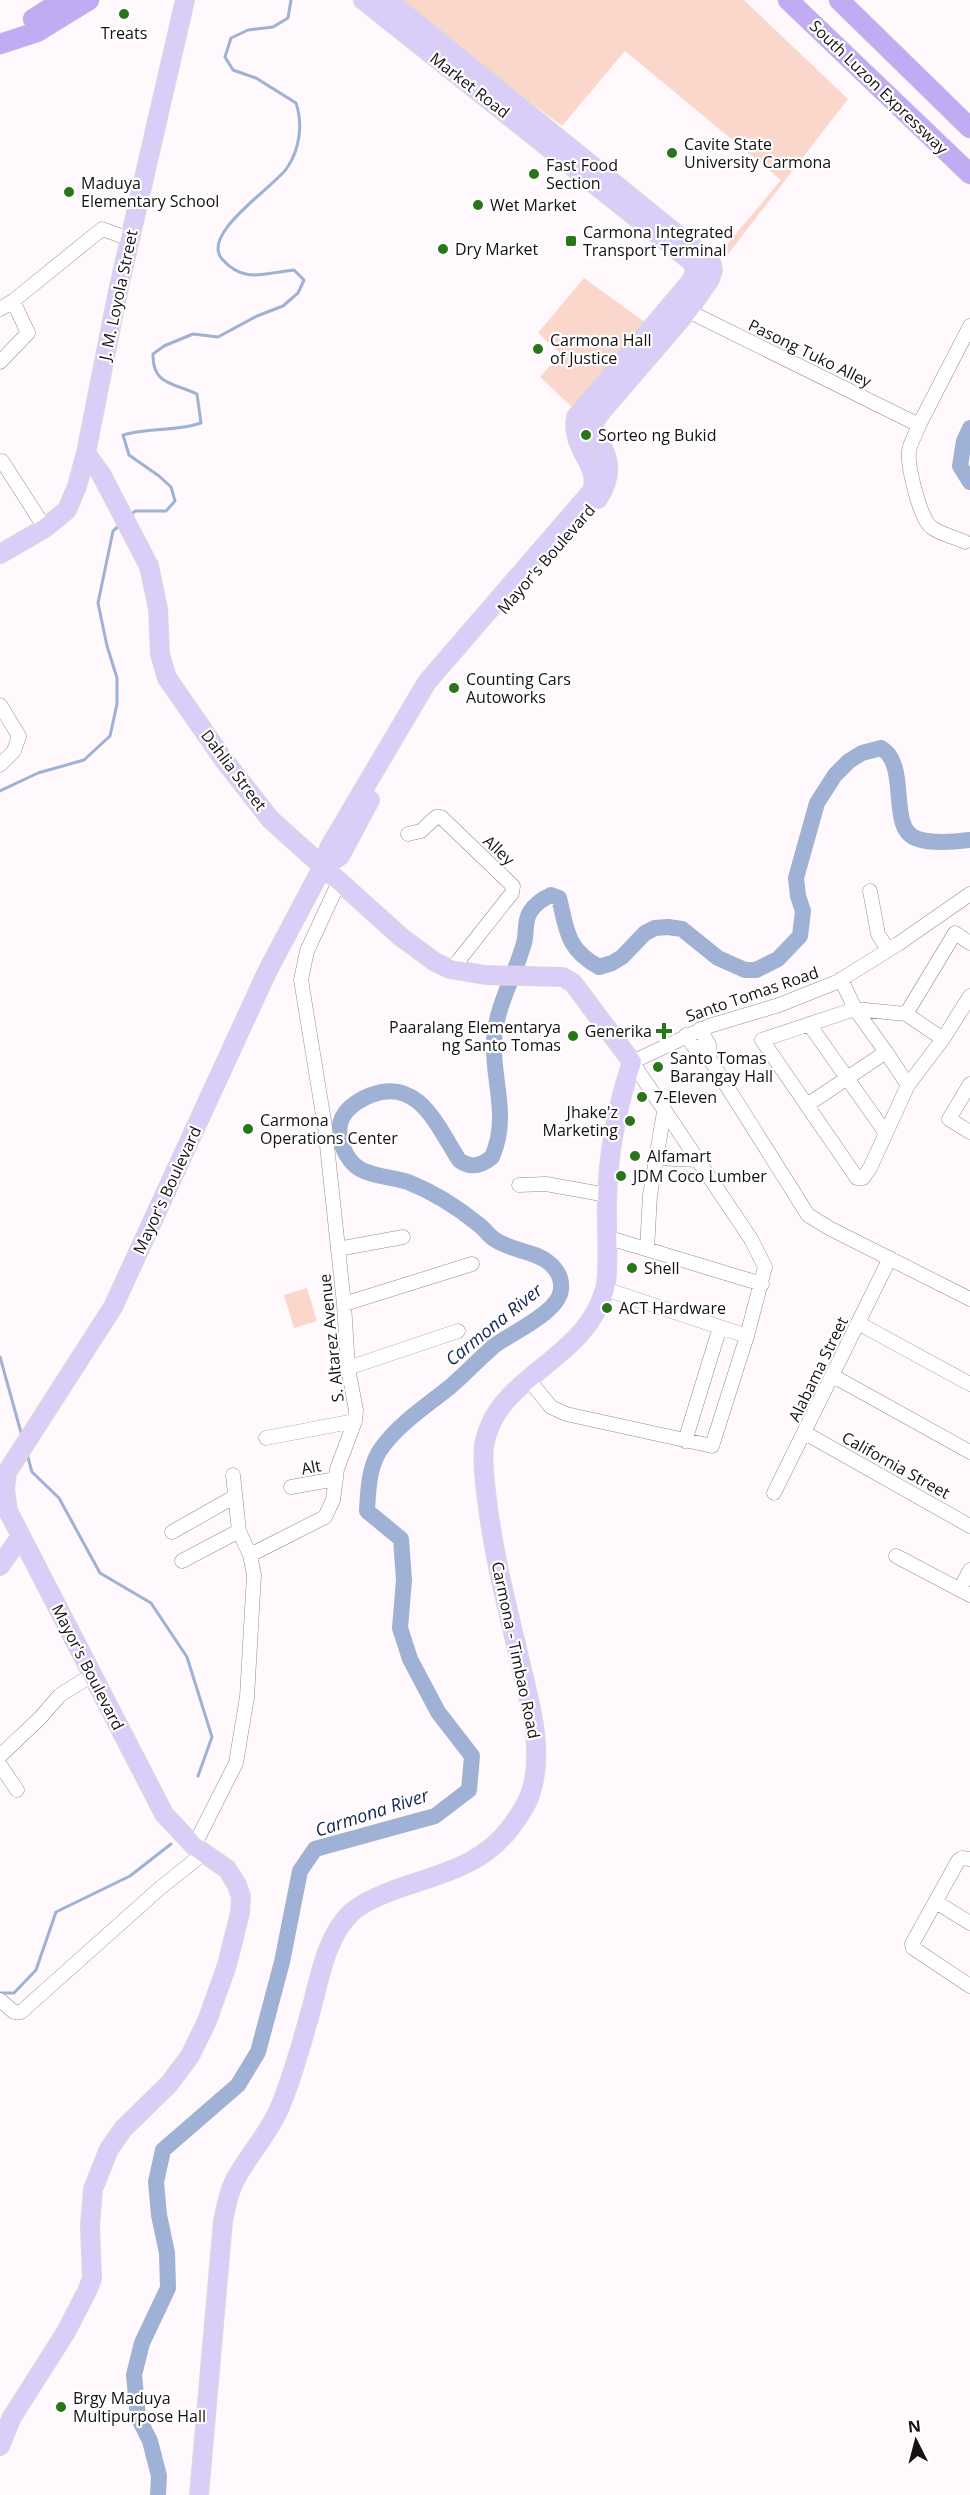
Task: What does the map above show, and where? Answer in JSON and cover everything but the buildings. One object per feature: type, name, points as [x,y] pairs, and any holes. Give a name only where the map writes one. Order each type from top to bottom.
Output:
[{"type":"highway","points":[[3,43],[20,27],[63,0]]},
{"type":"highway","points":[[3,43],[37,32],[89,0]]},
{"type":"highway","name":"South Luzon Expressway","points":[[788,0],[970,174]]},
{"type":"highway","name":"South Luzon Expressway","points":[[838,0],[970,128]]},
{"type":"main road","name":"J. M. Loyola Street","points":[[0,554],[45,528],[67,510],[77,486],[86,453],[130,239],[185,0]]},
{"type":"main road","name":"Market Road","points":[[363,0],[493,101],[581,165]]},
{"type":"main road","name":"Market Road","points":[[387,0],[581,165]]},
{"type":"main road","name":"Mayor's Boulevard","points":[[322,868],[340,856],[382,777],[435,689],[591,510],[606,484],[609,462],[606,451],[591,426],[688,311],[710,279],[713,270],[711,262],[581,165]]},
{"type":"main road","name":"Mayor's Boulevard","points":[[0,2446],[12,2417],[66,2332],[88,2289],[92,2278],[90,2226],[93,2189],[109,2149],[123,2129],[180,2070],[198,2041],[217,1996],[240,1913],[241,1898],[227,1869],[199,1850],[164,1814],[8,1511],[5,1489],[7,1473],[24,1443],[113,1307],[267,972],[322,868],[330,846],[427,682],[592,491],[595,482],[593,474],[575,439],[576,417],[694,275],[695,266],[692,262],[581,165]]},
{"type":"main road","name":"Dahlia Street","points":[[86,453],[116,502],[149,566],[158,609],[160,654],[167,678],[224,760],[270,819],[401,937],[435,962],[450,969],[511,977],[563,977],[573,983],[632,1062]]},
{"type":"main road","name":"Carmona - Timbao Road","points":[[199,2495],[223,2221],[230,2192],[236,2178],[254,2153],[279,2109],[335,1933],[353,1910],[381,1895],[470,1864],[498,1844],[523,1810],[531,1794],[537,1759],[531,1708],[494,1545],[486,1488],[484,1446],[492,1420],[505,1399],[578,1338],[590,1320],[605,1289],[607,1195],[613,1140],[621,1092],[632,1062]]},
{"type":"main road","points":[[0,1566],[21,1536]]},
{"type":"street","points":[[0,309],[102,229],[130,239]]},
{"type":"street","points":[[0,362],[28,333],[13,301]]},
{"type":"street","name":"Pasong Tuko Alley","points":[[688,311],[919,425]]},
{"type":"street","points":[[965,542],[931,527],[912,479],[909,460],[910,448],[919,425],[970,326]]},
{"type":"street","points":[[1,462],[45,528]]},
{"type":"street","points":[[0,705],[19,736],[14,751],[0,765]]},
{"type":"street","name":"Alley","points":[[408,834],[421,831],[436,817],[441,817],[513,886],[512,893],[450,969]]},
{"type":"street","name":"S. Altarez Avenue","points":[[250,1555],[325,1517],[333,1500],[338,1469],[355,1421],[356,1410],[348,1368],[344,1304],[325,1127],[301,980],[307,951],[339,882]]},
{"type":"street","points":[[870,891],[878,934],[888,950]]},
{"type":"street","name":"Santo Tomas Road","points":[[632,1062],[700,1029],[779,1005],[841,979],[968,898]]},
{"type":"street","points":[[906,1014],[955,933],[970,943]]},
{"type":"street","points":[[841,979],[855,1009],[908,1084]]},
{"type":"street","points":[[943,1039],[906,1014],[855,1009],[762,1040],[856,1178],[863,1178],[908,1084],[943,1039],[970,996]]},
{"type":"street","points":[[808,1024],[885,1132]]},
{"type":"street","points":[[700,1029],[709,1045],[709,1058]]},
{"type":"street","points":[[686,1035],[697,1051],[709,1058],[808,1215],[829,1228],[970,1299]]},
{"type":"street","points":[[807,1105],[886,1052]]},
{"type":"street","points":[[528,1379],[551,1407],[566,1414],[712,1446],[747,1336],[765,1267],[751,1239],[632,1062]]},
{"type":"street","points":[[970,1084],[949,1119],[970,1132]]},
{"type":"street","points":[[646,1249],[650,1195],[664,1112]]},
{"type":"street","points":[[656,1158],[698,1160]]},
{"type":"street","points":[[519,1185],[546,1184],[607,1195]]},
{"type":"street","points":[[338,1249],[404,1237]]},
{"type":"street","points":[[606,1237],[762,1284]]},
{"type":"street","name":"Alabama Street","points":[[774,1493],[890,1258]]},
{"type":"street","points":[[344,1304],[472,1264]]},
{"type":"street","points":[[605,1289],[747,1336]]},
{"type":"street","points":[[858,1323],[970,1384]]},
{"type":"street","points":[[685,1441],[720,1327]]},
{"type":"street","points":[[348,1368],[458,1331]]},
{"type":"street","points":[[833,1376],[970,1452]]},
{"type":"street","points":[[266,1438],[355,1421]]},
{"type":"street","name":"California Street","points":[[805,1433],[970,1526]]},
{"type":"street","points":[[0,2000],[14,2012],[21,2012],[159,1889],[199,1850],[236,1763],[248,1686],[254,1575],[250,1555],[239,1531],[233,1474]]},
{"type":"street","name":"Alt","points":[[291,1487],[336,1479]]},
{"type":"street","points":[[172,1532],[234,1497]]},
{"type":"street","points":[[182,1561],[239,1531]]},
{"type":"street","points":[[896,1556],[965,1592],[970,1570]]},
{"type":"street","points":[[0,1755],[40,1718],[60,1695],[92,1675]]},
{"type":"street","points":[[0,1765],[16,1790]]},
{"type":"street","points":[[966,1859],[958,1861],[912,1944],[913,1948],[970,1986]]},
{"type":"street","points":[[936,1902],[970,1923]]},
{"type":"shaded area","points":[[392,0],[744,0],[848,99],[725,258],[718,255],[781,180],[625,51],[562,126]]},
{"type":"shaded area","points":[[584,278],[646,323],[574,409],[540,377],[561,354],[538,333]]},
{"type":"shaded area","points":[[307,1288],[317,1321],[294,1328],[284,1295]]},
{"type":"waterway","points":[[129,517],[135,511],[166,511],[175,501],[171,487],[129,455],[123,435],[182,428],[201,423],[197,394],[166,382],[160,377],[156,372],[153,354],[164,346],[193,334],[218,337],[257,316],[283,306],[298,293],[304,280],[294,270],[255,275],[238,272],[222,259],[218,249],[221,237],[229,224],[287,168],[295,153],[300,128],[296,103],[256,78],[233,70],[225,57],[231,38],[248,30],[273,27],[288,18],[291,0]]},
{"type":"waterway","name":"Carmona River","points":[[970,428],[964,441],[960,466],[970,482]]},
{"type":"waterway","points":[[0,791],[38,773],[84,760],[110,736],[117,704],[117,678],[107,646],[98,603],[113,531],[120,525]]},
{"type":"waterway","name":"Carmona River","points":[[158,2495],[159,2476],[150,2441],[138,2417],[134,2375],[142,2343],[168,2288],[167,2253],[159,2215],[156,2182],[163,2150],[238,2085],[258,2052],[282,1962],[300,1871],[315,1849],[435,1816],[469,1790],[472,1756],[438,1712],[410,1659],[400,1628],[404,1580],[401,1539],[367,1511],[370,1477],[375,1460],[383,1446],[398,1429],[451,1386],[494,1346],[544,1314],[559,1298],[561,1289],[560,1277],[543,1258],[501,1243],[462,1212],[427,1190],[408,1182],[371,1174],[360,1169],[350,1160],[343,1148],[339,1134],[341,1121],[353,1105],[362,1099],[388,1091],[402,1093],[425,1108],[459,1160],[468,1165],[476,1165],[492,1157],[500,1127],[494,1055],[495,1027],[524,943],[528,916],[536,904],[551,895],[559,898],[566,929],[574,946],[599,967],[622,957],[645,933],[655,928],[668,927],[682,929],[718,958],[745,970],[756,970],[778,959],[800,936],[803,911],[796,878],[817,803],[835,775],[849,761],[862,753],[881,748],[890,756],[895,768],[900,811],[908,833],[918,839],[931,842],[970,840]]},
{"type":"waterway","points":[[0,1357],[22,1436]]},
{"type":"waterway","points":[[27,1454],[32,1472],[59,1498],[100,1573],[151,1603],[187,1657],[212,1737],[198,1776]]},
{"type":"waterway","points":[[0,1993],[14,1993],[36,1970],[56,1912],[130,1876],[171,1844]]},
{"type":"place","name":"Treats","points":[[124,14]]},
{"type":"place","name":"Cavite State University Carmona","points":[[672,153]]},
{"type":"place","name":"Fast Food Section","points":[[534,174]]},
{"type":"place","name":"Maduya Elementary School","points":[[69,192]]},
{"type":"place","name":"Wet Market","points":[[478,205]]},
{"type":"place","name":"Carmona Integrated Transport Terminal","points":[[571,241]]},
{"type":"place","name":"Dry Market","points":[[443,249]]},
{"type":"place","name":"Carmona Hall of Justice","points":[[538,349]]},
{"type":"place","name":"Sorteo ng Bukid","points":[[586,435]]},
{"type":"place","name":"Counting Cars Autoworks","points":[[454,688]]},
{"type":"place","name":"Generika","points":[[664,1031]]},
{"type":"place","name":"Paaralang Elementarya ng Santo Tomas","points":[[573,1036]]},
{"type":"place","name":"Santo Tomas Barangay Hall","points":[[658,1067]]},
{"type":"place","name":"7-Eleven","points":[[642,1097]]},
{"type":"place","name":"Jhake'z Marketing","points":[[630,1121]]},
{"type":"place","name":"Carmona Operations Center","points":[[248,1129]]},
{"type":"place","name":"Alfamart","points":[[635,1156]]},
{"type":"place","name":"JDM Coco Lumber","points":[[621,1176]]},
{"type":"place","name":"Shell","points":[[632,1268]]},
{"type":"place","name":"ACT Hardware","points":[[607,1308]]},
{"type":"place","name":"Brgy Maduya Multipurpose Hall","points":[[61,2407]]}]
